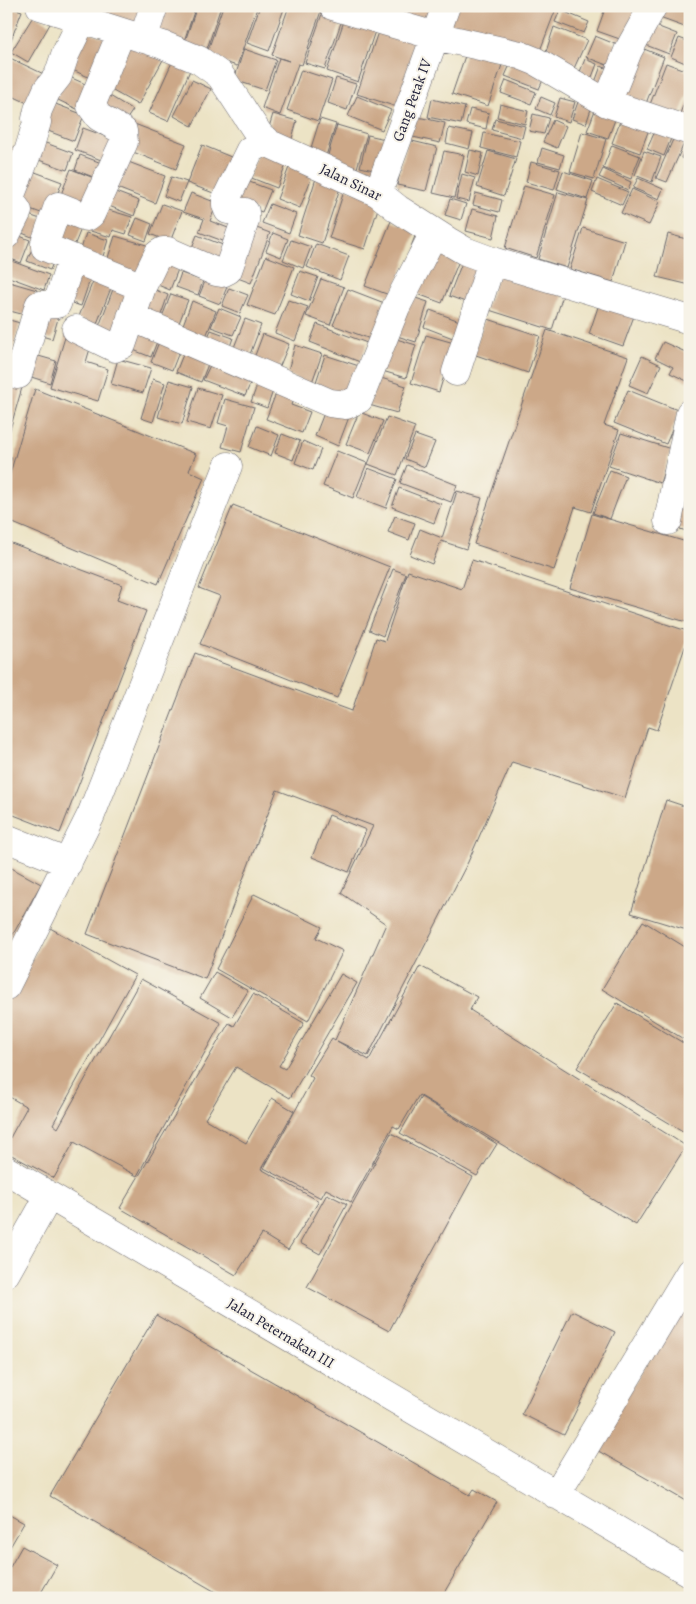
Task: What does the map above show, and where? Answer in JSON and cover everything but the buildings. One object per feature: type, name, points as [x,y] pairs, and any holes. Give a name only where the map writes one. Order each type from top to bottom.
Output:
[{"type":"street","name":"Jalan Sinar","points":[[40,6],[163,45],[199,60],[220,75],[256,130],[270,144],[378,193],[398,209],[465,251],[492,261],[690,320]]},
{"type":"street","points":[[142,287],[45,247],[45,243],[58,206],[87,217],[91,214],[124,142],[123,131],[99,117],[91,106],[132,36],[154,6]]},
{"type":"street","points":[[333,6],[435,36],[520,55],[535,61],[607,103],[690,131]]},
{"type":"street","name":"Gang Petak IV","points":[[378,193],[446,6]]},
{"type":"street","points":[[607,103],[628,51],[653,6]]},
{"type":"street","points":[[6,236],[18,211],[10,204],[9,200],[29,149],[37,122],[36,115],[48,90],[58,76],[65,54],[82,20]]},
{"type":"street","points":[[76,329],[115,348],[122,345],[142,287],[158,254],[163,251],[168,251],[216,272],[222,273],[228,270],[246,221],[246,215],[245,212],[228,210],[226,199],[250,150],[266,140]]},
{"type":"street","points":[[132,317],[330,403],[346,405],[359,398],[396,307],[434,233]]},
{"type":"street","points":[[18,375],[39,305],[57,304],[72,258]]},
{"type":"street","points":[[456,372],[492,261]]},
{"type":"street","points":[[668,521],[690,413]]},
{"type":"street","points":[[6,986],[91,814],[228,466]]},
{"type":"street","points":[[6,838],[68,863]]},
{"type":"street","name":"Jalan Peternakan III","points":[[6,1170],[556,1496],[690,1573]]},
{"type":"street","points":[[6,1273],[49,1196]]},
{"type":"street","points":[[556,1496],[690,1272]]}]
